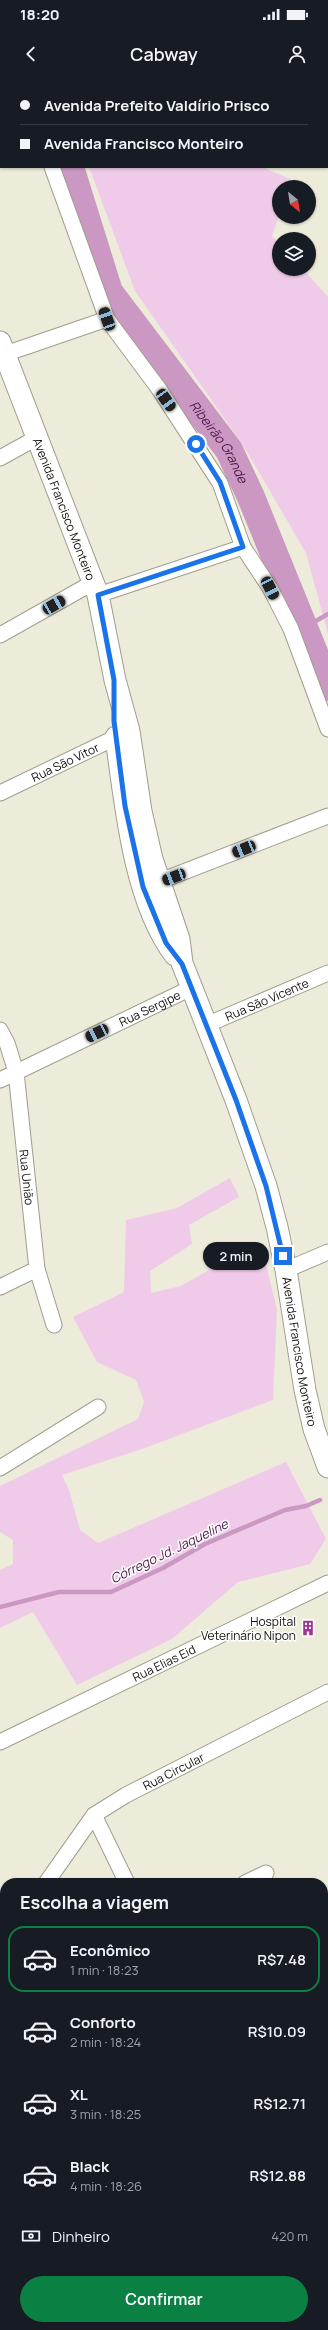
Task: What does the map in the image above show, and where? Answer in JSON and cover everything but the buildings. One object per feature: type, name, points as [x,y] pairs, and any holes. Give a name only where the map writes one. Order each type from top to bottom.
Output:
[{"type":"main road","name":"Avenida Francisco Monteiro","points":[[2,348],[96,588],[123,734],[125,806],[151,885],[166,943],[182,964],[236,1100],[266,1186],[278,1227],[305,1390],[321,1428],[328,1468]]},
{"type":"street","points":[[52,168],[107,319],[159,389],[220,482],[243,547],[270,588],[291,629],[328,729]]},
{"type":"street","points":[[2,348],[107,319]]},
{"type":"street","points":[[0,458],[38,437]]},
{"type":"street","points":[[0,635],[96,588],[243,547]]},
{"type":"street","name":"Rua São Vitor","points":[[0,794],[123,734]]},
{"type":"street","points":[[151,885],[328,816]]},
{"type":"street","name":"Rua São Vicente","points":[[206,1025],[328,973]]},
{"type":"street","name":"Rua Sergipe","points":[[0,1080],[191,988]]},
{"type":"street","name":"Rua União","points":[[0,1030],[7,1043],[16,1072],[37,1269],[54,1325]]},
{"type":"street","points":[[286,1270],[328,1252]]},
{"type":"street","points":[[0,1287],[37,1269]]},
{"type":"street","points":[[0,1468],[98,1407]]},
{"type":"street","name":"Rua Elias Eid","points":[[0,1742],[328,1583]]},
{"type":"street","name":"Rua Circular","points":[[50,1878],[94,1815],[126,1795],[327,1695]]},
{"type":"street","points":[[94,1815],[125,1878]]},
{"type":"street","points":[[256,1878],[266,1873]]},
{"type":"shaded area","points":[[89,168],[264,168],[290,179],[272,180],[272,224],[276,224],[272,232],[272,276],[309,276],[328,297],[328,634],[306,553],[243,445],[135,291]]},
{"type":"shaded area","points":[[230,1178],[239,1197],[189,1225],[192,1244],[150,1271],[151,1293],[181,1286],[223,1262],[262,1248],[277,1310],[273,1400],[142,1449],[62,1475],[69,1490],[80,1530],[98,1543],[286,1462],[326,1539],[310,1564],[238,1582],[172,1639],[77,1685],[33,1612],[0,1628],[0,1570],[13,1564],[13,1540],[0,1532],[0,1486],[138,1419],[144,1402],[136,1380],[97,1362],[73,1317],[124,1292],[126,1220],[177,1208]]},
{"type":"waterway","name":"Ribeirão Grande","points":[[70,168],[109,292],[229,450],[251,497],[328,687]]},
{"type":"waterway","points":[[304,628],[328,614]]},
{"type":"waterway","name":"Córrego Jd. Jaqueline","points":[[0,1607],[59,1592],[111,1592],[163,1568],[205,1544],[285,1510],[306,1506],[320,1500]]},
{"type":"place","name":"Hospital Veterinário Nipon","points":[[308,1628]]},
{"type":"route","points":[[196,444],[220,482],[243,547],[98,595],[114,680],[114,721],[125,806],[143,887],[166,943],[182,964],[236,1100],[266,1186],[278,1227],[283,1256]]}]
